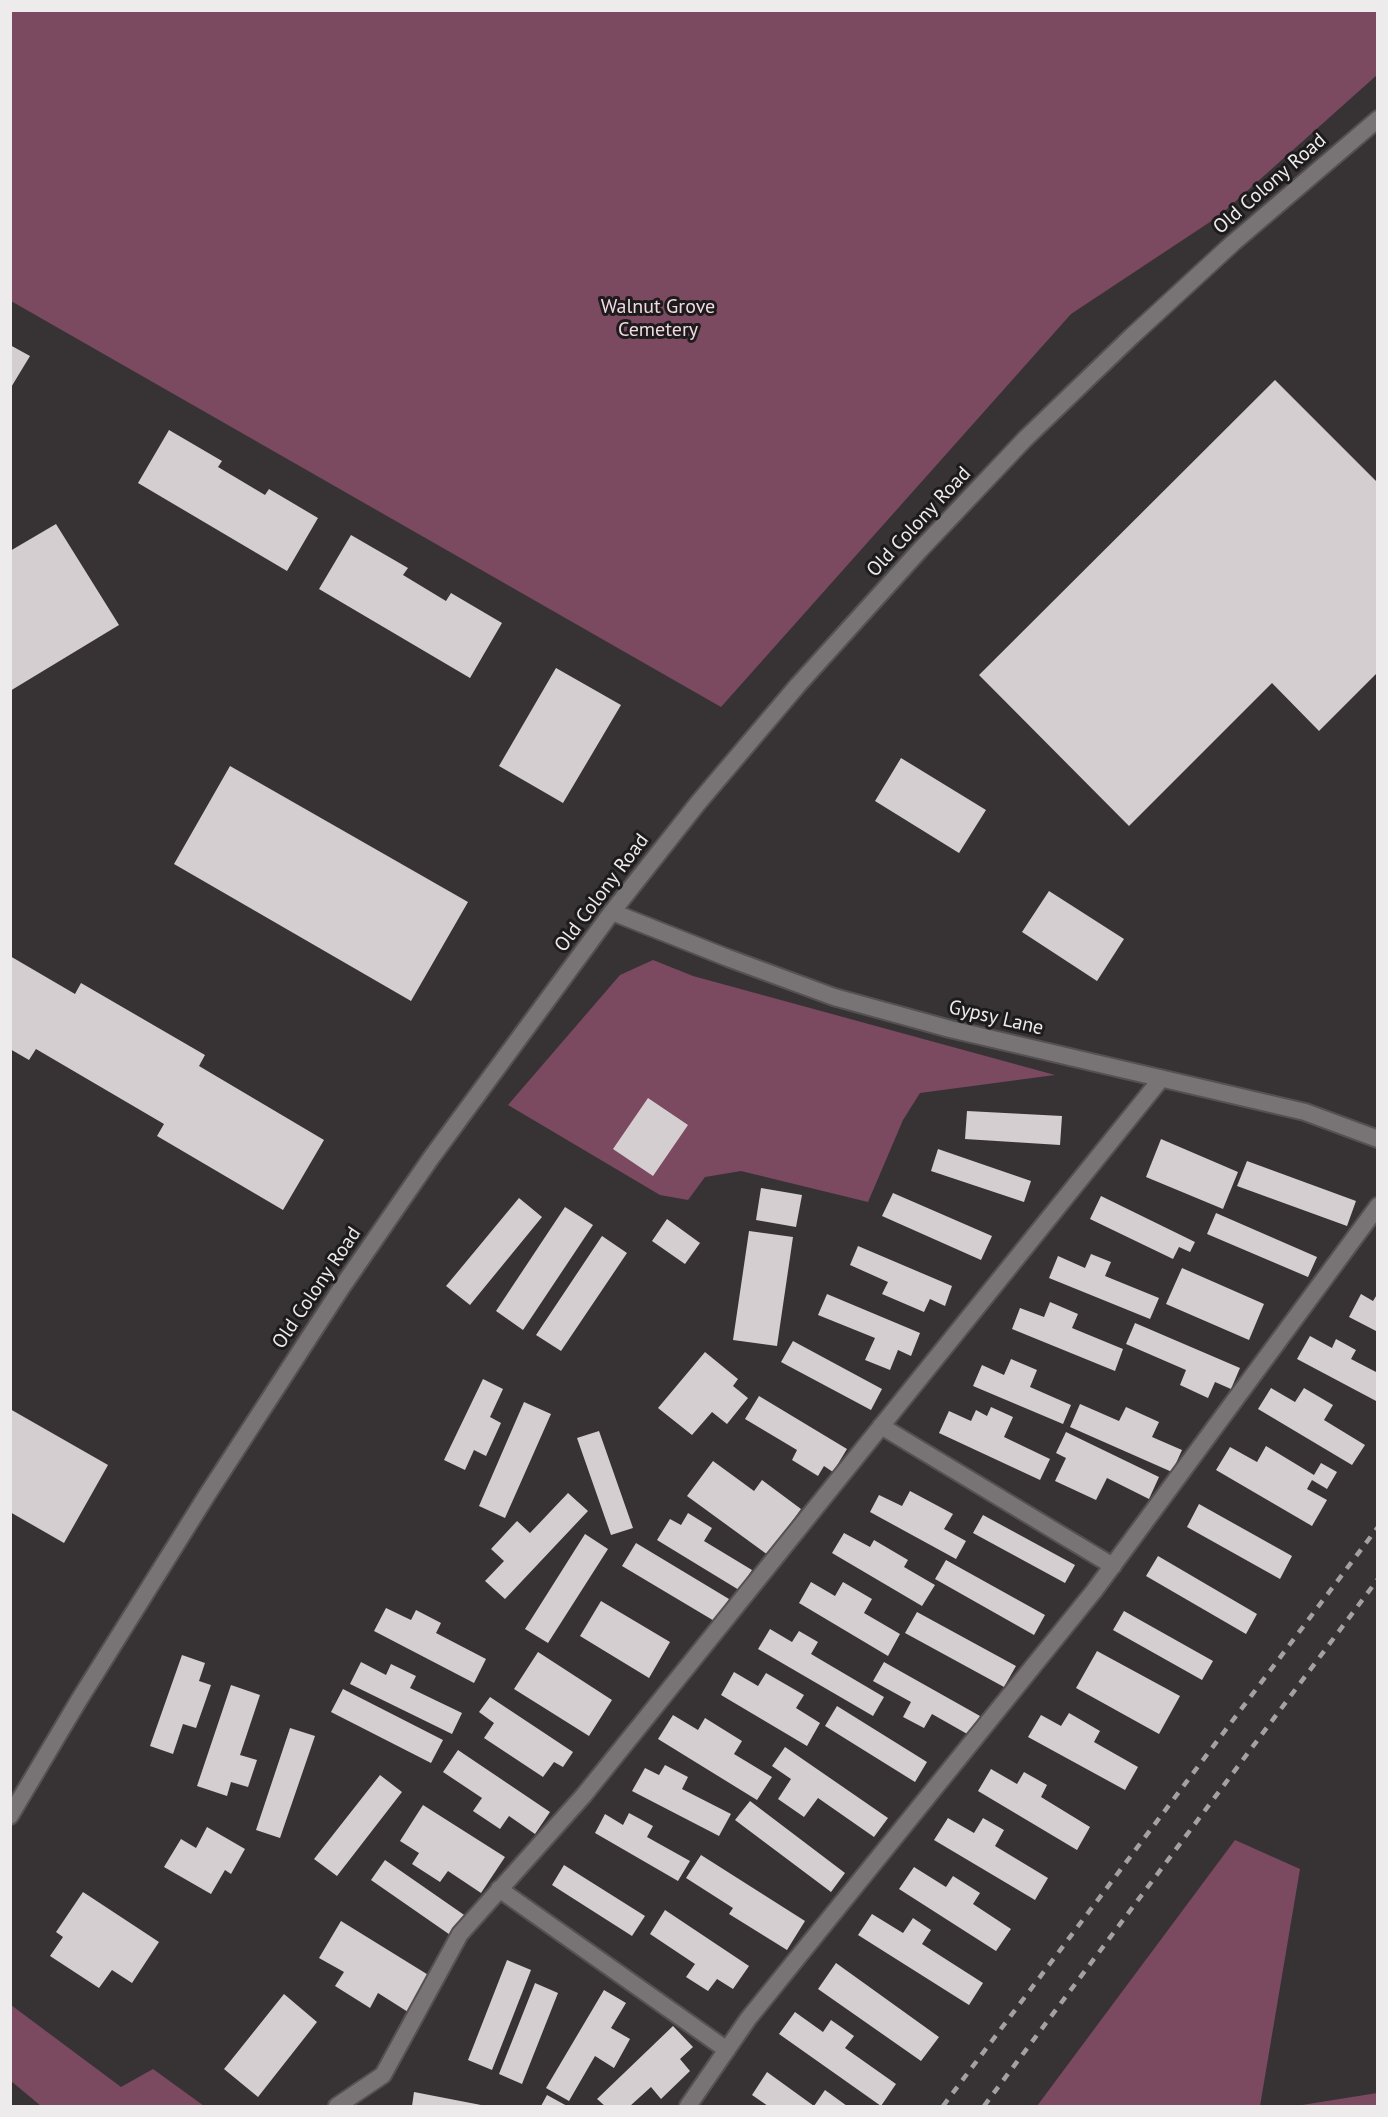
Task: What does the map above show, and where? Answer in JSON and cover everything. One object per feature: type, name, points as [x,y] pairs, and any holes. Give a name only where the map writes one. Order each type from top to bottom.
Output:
[{"type":"main road","name":"Old Colony Road","points":[[10,1816],[79,1700],[201,1505],[342,1287],[431,1158],[612,912],[698,803],[798,685],[920,550],[1025,439],[1233,243],[1377,119]]},
{"type":"main road","name":"Gypsy Lane","points":[[612,912],[834,997],[950,1029],[1305,1112],[1377,1139]]},
{"type":"main road","points":[[337,2106],[383,2075],[460,1934],[584,1795],[1161,1078]]},
{"type":"main road","points":[[688,2106],[748,2019],[1113,1566],[1377,1206]]},
{"type":"main road","points":[[881,1426],[1113,1566]]},
{"type":"main road","points":[[499,1889],[727,2050]]},
{"type":"green space","name":"Walnut Grove Cemetery","points":[[11,10],[1377,10],[1377,75],[1219,216],[1071,314],[721,707],[11,301]]},
{"type":"green space","points":[[653,960],[693,976],[1055,1075],[920,1093],[903,1120],[868,1202],[741,1171],[705,1177],[688,1200],[660,1195],[508,1105],[620,975]]},
{"type":"green space","points":[[1235,1840],[1300,1869],[1260,2106],[1037,2106]]},
{"type":"green space","points":[[11,2005],[121,2087],[153,2069],[204,2106],[41,2106],[11,2081]]},
{"type":"green space","points":[[1377,2093],[1377,2106],[1296,2106]]},
{"type":"building","points":[[10,345],[30,356],[10,389]]},
{"type":"building","points":[[1275,380],[1378,483],[1378,672],[1319,731],[1272,683],[1129,826],[979,675]]},
{"type":"building","points":[[169,430],[222,461],[218,467],[265,495],[269,489],[318,518],[287,571],[138,483]]},
{"type":"building","points":[[56,524],[119,625],[10,691],[10,551]]},
{"type":"building","points":[[351,535],[408,568],[403,575],[446,601],[451,593],[502,623],[470,678],[319,589]]},
{"type":"building","points":[[556,668],[621,705],[563,803],[499,766]]},
{"type":"building","points":[[901,758],[986,810],[959,853],[875,801]]},
{"type":"building","points":[[230,766],[468,902],[411,1001],[174,864]]},
{"type":"building","points":[[1049,891],[1124,939],[1097,981],[1022,932]]},
{"type":"building","points":[[10,956],[75,994],[81,983],[205,1055],[199,1066],[324,1140],[283,1210],[157,1136],[164,1124],[36,1049],[29,1060],[10,1049]]},
{"type":"building","points":[[648,1098],[688,1125],[653,1176],[613,1149]]},
{"type":"building","points":[[967,1111],[1062,1116],[1060,1145],[965,1139]]},
{"type":"building","points":[[1161,1139],[1238,1172],[1223,1209],[1146,1177]]},
{"type":"building","points":[[938,1149],[1031,1181],[1024,1202],[931,1171]]},
{"type":"building","points":[[1247,1161],[1356,1201],[1347,1226],[1237,1186]]},
{"type":"building","points":[[761,1188],[802,1195],[796,1227],[756,1220]]},
{"type":"building","points":[[893,1193],[992,1236],[981,1260],[882,1216]]},
{"type":"building","points":[[1101,1196],[1195,1242],[1190,1252],[1179,1247],[1173,1259],[1090,1219]]},
{"type":"building","points":[[519,1198],[542,1217],[470,1305],[446,1286]]},
{"type":"building","points":[[565,1207],[593,1225],[523,1330],[496,1311]]},
{"type":"building","points":[[1216,1213],[1317,1257],[1308,1277],[1207,1234]]},
{"type":"building","points":[[667,1219],[700,1243],[685,1264],[652,1241]]},
{"type":"building","points":[[749,1231],[793,1237],[777,1346],[733,1340]]},
{"type":"building","points":[[602,1236],[627,1253],[561,1351],[536,1335]]},
{"type":"building","points":[[858,1246],[952,1286],[945,1306],[930,1299],[924,1312],[882,1294],[888,1282],[850,1265]]},
{"type":"building","points":[[1091,1254],[1111,1262],[1105,1276],[1159,1298],[1150,1319],[1049,1278],[1058,1256],[1085,1268]]},
{"type":"building","points":[[1182,1268],[1264,1304],[1249,1340],[1166,1304]]},
{"type":"building","points":[[1378,1293],[1378,1332],[1349,1317],[1361,1294],[1373,1301]]},
{"type":"building","points":[[827,1294],[920,1333],[911,1356],[898,1350],[890,1370],[865,1360],[875,1338],[818,1315]]},
{"type":"building","points":[[1050,1302],[1078,1314],[1072,1328],[1123,1349],[1115,1371],[1012,1329],[1020,1308],[1044,1317]]},
{"type":"building","points":[[1135,1323],[1240,1368],[1231,1389],[1215,1382],[1208,1398],[1180,1385],[1186,1370],[1126,1344]]},
{"type":"building","points":[[1310,1336],[1332,1348],[1336,1339],[1356,1350],[1351,1359],[1378,1373],[1378,1402],[1297,1359]]},
{"type":"building","points":[[793,1341],[882,1389],[871,1410],[781,1362]]},
{"type":"building","points":[[705,1352],[738,1379],[733,1386],[748,1398],[727,1424],[712,1412],[692,1435],[658,1408]]},
{"type":"building","points":[[1011,1359],[1037,1370],[1030,1387],[1071,1405],[1063,1424],[973,1386],[982,1365],[1004,1375]]},
{"type":"building","points":[[483,1379],[503,1389],[490,1417],[501,1423],[486,1456],[474,1450],[465,1470],[444,1460]]},
{"type":"building","points":[[1271,1388],[1295,1402],[1304,1388],[1333,1405],[1324,1420],[1365,1445],[1352,1465],[1258,1409]]},
{"type":"building","points":[[759,1396],[847,1449],[833,1472],[824,1466],[818,1476],[792,1460],[797,1450],[745,1419]]},
{"type":"building","points":[[524,1402],[551,1414],[505,1518],[479,1506]]},
{"type":"building","points":[[1080,1404],[1119,1421],[1126,1407],[1159,1422],[1152,1437],[1182,1450],[1172,1472],[1070,1427]]},
{"type":"building","points":[[991,1407],[1013,1417],[1004,1437],[1050,1459],[1040,1480],[939,1433],[949,1411],[971,1421],[976,1410],[987,1416]]},
{"type":"building","points":[[10,1409],[108,1465],[64,1543],[10,1512]]},
{"type":"building","points":[[599,1431],[633,1528],[611,1535],[577,1438]]},
{"type":"building","points":[[1066,1432],[1159,1477],[1149,1499],[1107,1478],[1096,1500],[1055,1481],[1066,1458],[1056,1453]]},
{"type":"building","points":[[1266,1446],[1314,1475],[1321,1463],[1337,1472],[1327,1489],[1312,1480],[1307,1489],[1327,1500],[1312,1526],[1216,1470],[1230,1447],[1257,1462]]},
{"type":"building","points":[[713,1461],[754,1491],[762,1480],[801,1509],[768,1555],[687,1496]]},
{"type":"building","points":[[910,1491],[953,1514],[944,1529],[966,1541],[956,1559],[870,1512],[879,1495],[902,1506]]},
{"type":"building","points":[[568,1493],[588,1511],[505,1599],[485,1581],[504,1561],[491,1549],[517,1521],[530,1533]]},
{"type":"building","points":[[1199,1504],[1292,1556],[1280,1579],[1187,1527]]},
{"type":"building","points":[[688,1513],[712,1528],[704,1541],[752,1570],[739,1590],[657,1540],[670,1519],[681,1525]]},
{"type":"building","points":[[983,1515],[1075,1565],[1065,1583],[973,1533]]},
{"type":"building","points":[[844,1533],[870,1547],[874,1540],[908,1560],[904,1567],[935,1585],[922,1606],[832,1553]]},
{"type":"building","points":[[585,1534],[608,1549],[548,1643],[525,1629]]},
{"type":"building","points":[[636,1543],[729,1599],[716,1622],[622,1566]]},
{"type":"building","points":[[1158,1556],[1257,1614],[1246,1634],[1146,1576]]},
{"type":"building","points":[[946,1560],[1045,1615],[1034,1635],[935,1579]]},
{"type":"building","points":[[811,1582],[835,1596],[843,1582],[872,1599],[864,1613],[900,1634],[888,1656],[799,1603]]},
{"type":"building","points":[[601,1601],[670,1642],[649,1678],[580,1636]]},
{"type":"building","points":[[386,1608],[411,1620],[416,1610],[441,1623],[436,1633],[486,1659],[474,1683],[374,1631]]},
{"type":"building","points":[[1124,1611],[1213,1661],[1202,1680],[1113,1630]]},
{"type":"building","points":[[917,1612],[1016,1666],[1004,1687],[905,1633]]},
{"type":"building","points":[[770,1629],[792,1642],[799,1631],[818,1642],[811,1654],[884,1697],[873,1716],[758,1649]]},
{"type":"building","points":[[1097,1651],[1180,1696],[1159,1734],[1076,1688]]},
{"type":"building","points":[[538,1652],[612,1700],[589,1736],[514,1689]]},
{"type":"building","points":[[182,1655],[205,1663],[199,1681],[211,1685],[196,1728],[183,1724],[173,1754],[150,1746]]},
{"type":"building","points":[[361,1662],[386,1675],[391,1664],[416,1676],[410,1688],[462,1713],[452,1734],[350,1684]]},
{"type":"building","points":[[884,1662],[980,1716],[969,1735],[932,1714],[924,1728],[903,1717],[911,1702],[873,1681]]},
{"type":"building","points":[[734,1672],[758,1686],[766,1673],[804,1695],[796,1708],[820,1723],[807,1746],[721,1695]]},
{"type":"building","points":[[231,1685],[260,1695],[240,1755],[257,1760],[248,1787],[231,1782],[227,1796],[197,1786]]},
{"type":"building","points":[[343,1689],[443,1740],[431,1763],[331,1712]]},
{"type":"building","points":[[490,1697],[573,1752],[563,1767],[554,1762],[543,1777],[484,1738],[494,1723],[479,1712]]},
{"type":"building","points":[[837,1706],[927,1762],[915,1782],[825,1726]]},
{"type":"building","points":[[1069,1713],[1100,1731],[1094,1742],[1138,1767],[1125,1790],[1028,1737],[1041,1715],[1061,1726]]},
{"type":"building","points":[[673,1715],[698,1730],[705,1718],[742,1741],[734,1754],[772,1777],[757,1800],[658,1739]]},
{"type":"building","points":[[290,1728],[315,1736],[280,1838],[256,1830]]},
{"type":"building","points":[[785,1747],[888,1818],[874,1837],[818,1798],[804,1817],[778,1799],[791,1779],[772,1766]]},
{"type":"building","points":[[458,1750],[550,1812],[535,1834],[509,1816],[500,1829],[473,1811],[482,1798],[443,1772]]},
{"type":"building","points":[[665,1765],[688,1777],[682,1789],[731,1814],[719,1836],[632,1791],[645,1768],[659,1775]]},
{"type":"building","points":[[991,1769],[1017,1784],[1024,1772],[1047,1785],[1041,1797],[1090,1827],[1077,1850],[978,1791]]},
{"type":"building","points":[[380,1775],[402,1792],[337,1876],[314,1859]]},
{"type":"building","points":[[750,1801],[845,1873],[831,1892],[735,1820]]},
{"type":"building","points":[[423,1805],[505,1857],[481,1893],[448,1871],[440,1882],[412,1864],[419,1853],[400,1841]]},
{"type":"building","points":[[629,1813],[653,1826],[647,1837],[690,1861],[678,1881],[595,1833],[605,1814],[623,1825]]},
{"type":"building","points":[[948,1818],[974,1833],[983,1818],[1004,1830],[995,1846],[1048,1878],[1035,1900],[934,1840]]},
{"type":"building","points":[[207,1827],[245,1849],[231,1874],[225,1870],[211,1894],[164,1867],[181,1839],[196,1848]]},
{"type":"building","points":[[701,1855],[805,1921],[787,1950],[729,1914],[733,1908],[686,1878]]},
{"type":"building","points":[[385,1860],[470,1919],[456,1939],[371,1880]]},
{"type":"building","points":[[564,1865],[645,1916],[632,1936],[552,1885]]},
{"type":"building","points":[[914,1867],[946,1887],[953,1876],[980,1893],[973,1904],[1011,1929],[996,1951],[899,1889]]},
{"type":"building","points":[[83,1892],[159,1942],[132,1983],[112,1970],[99,1988],[50,1956],[63,1937],[56,1932]]},
{"type":"building","points":[[665,1910],[749,1966],[733,1989],[717,1979],[708,1991],[686,1977],[695,1964],[650,1934]]},
{"type":"building","points":[[872,1914],[903,1933],[913,1918],[931,1930],[922,1944],[983,1983],[969,2005],[858,1935]]},
{"type":"building","points":[[341,1921],[430,1976],[408,2012],[378,1993],[370,2008],[335,1986],[344,1972],[319,1958]]},
{"type":"building","points":[[507,1960],[531,1970],[492,2070],[468,2060]]},
{"type":"building","points":[[836,1963],[939,2037],[921,2061],[818,1989]]},
{"type":"building","points":[[535,1983],[558,1993],[522,2084],[499,2074]]},
{"type":"building","points":[[604,1990],[626,2003],[611,2028],[630,2039],[614,2068],[595,2056],[569,2101],[546,2088]]},
{"type":"building","points":[[284,1994],[317,2022],[258,2097],[224,2069]]},
{"type":"building","points":[[795,2012],[823,2032],[831,2020],[854,2036],[845,2048],[896,2084],[881,2106],[779,2034]]},
{"type":"building","points":[[673,2026],[693,2047],[680,2059],[690,2071],[661,2099],[651,2087],[630,2106],[605,2106],[597,2099]]},
{"type":"building","points":[[767,2072],[814,2106],[768,2106],[752,2095]]},
{"type":"building","points":[[825,2090],[847,2106],[814,2106]]},
{"type":"building","points":[[414,2092],[481,2105],[481,2106],[412,2106]]},
{"type":"building","points":[[547,2095],[567,2106],[541,2106]]},
{"type":"railway","points":[[943,2106],[1378,1527]]},
{"type":"railway","points":[[984,2106],[1378,1579]]}]
